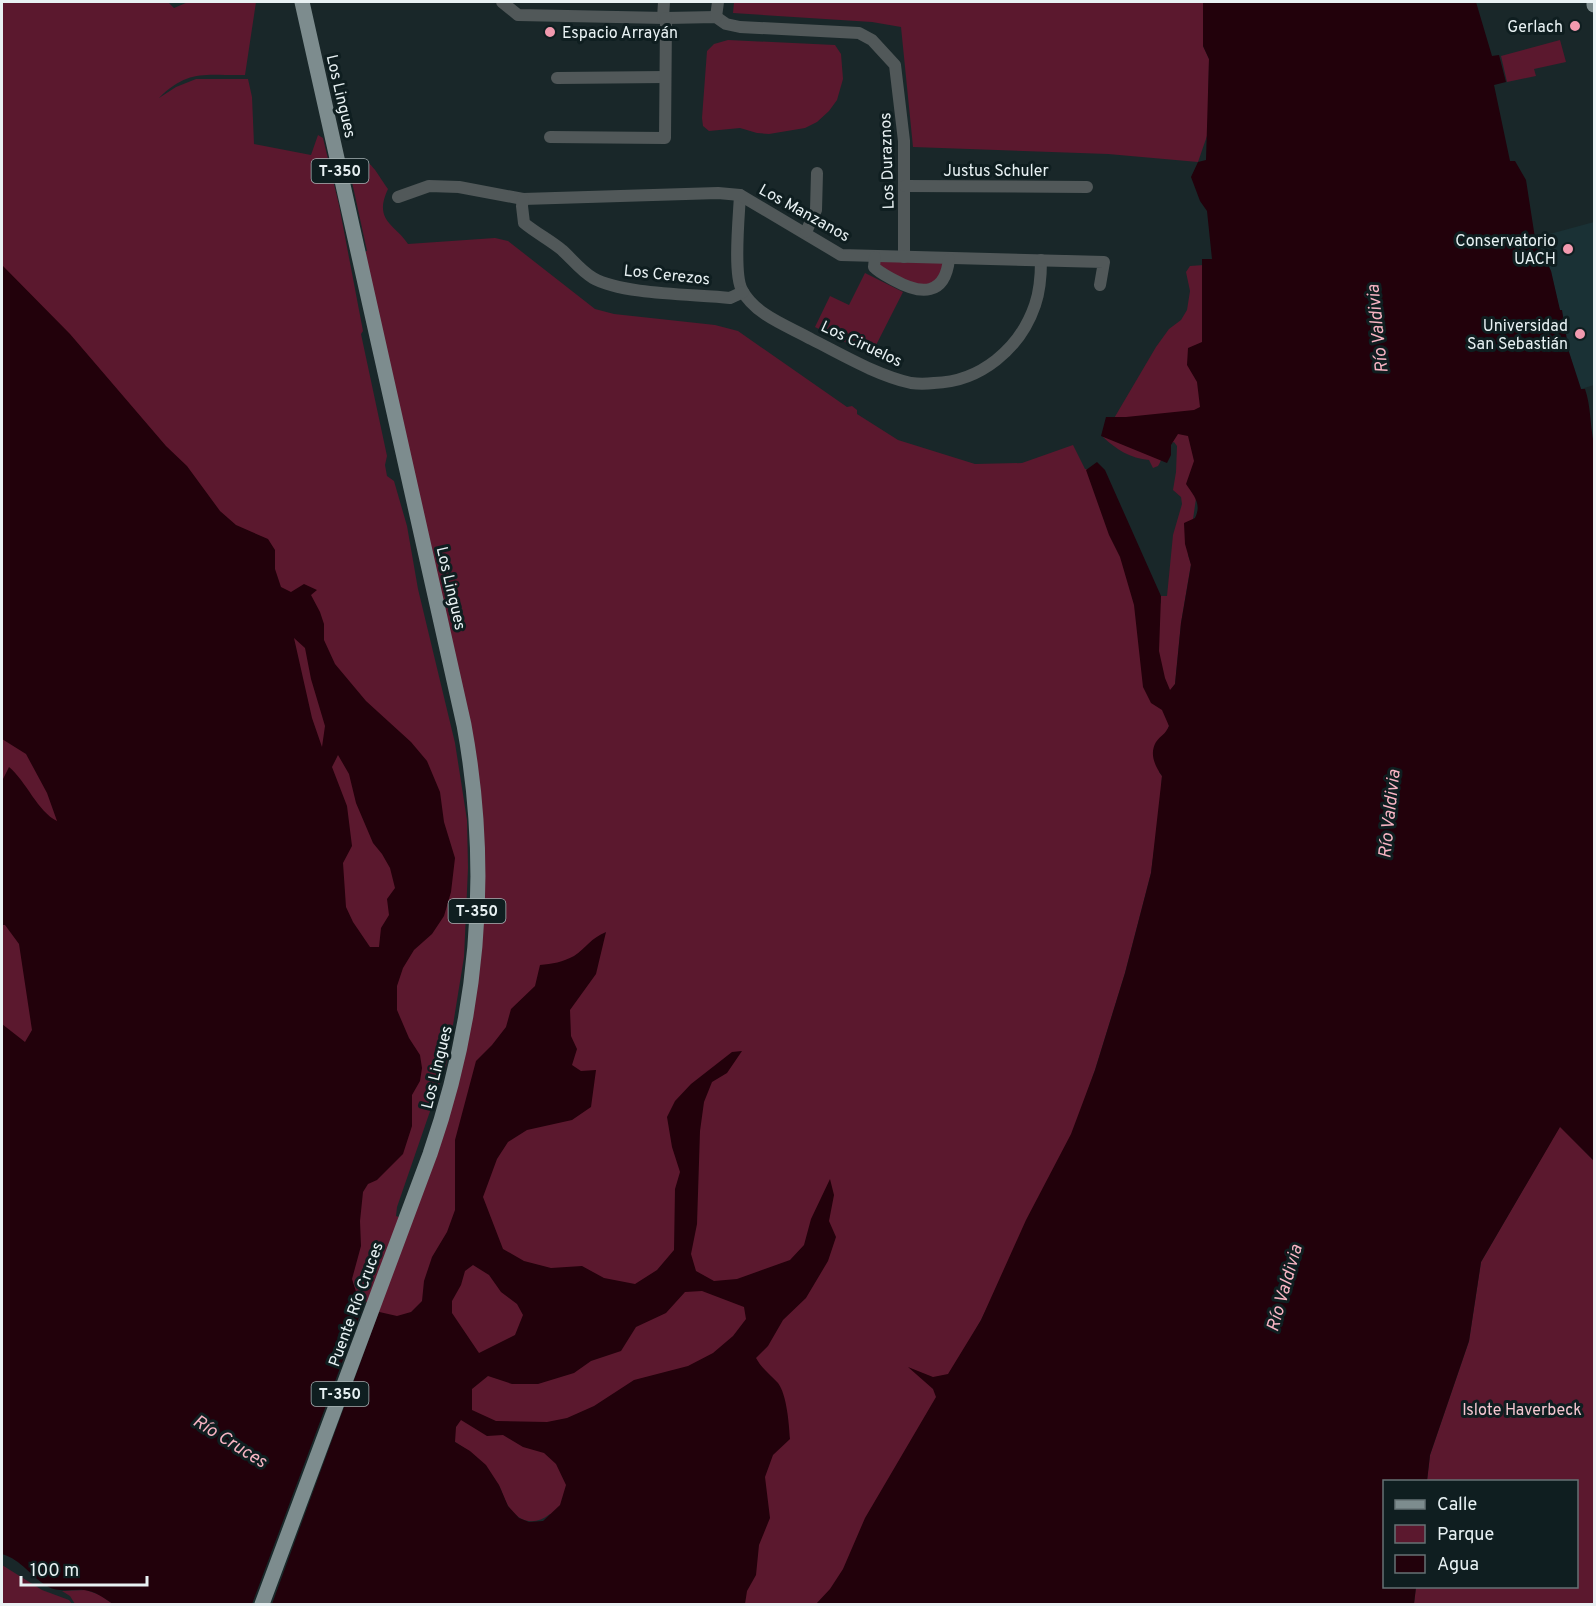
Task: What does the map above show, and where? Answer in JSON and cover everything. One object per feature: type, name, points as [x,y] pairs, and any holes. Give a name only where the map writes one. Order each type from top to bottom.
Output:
[{"type":"main road","name":"Los Lingues","points":[[302,2],[464,725],[476,806],[479,887],[470,996],[461,1050],[447,1102],[418,1184]]},
{"type":"main road","name":"Puente Río Cruces","points":[[262,1605],[418,1184]]},
{"type":"street","points":[[502,2],[518,15],[665,18],[716,17],[718,2]]},
{"type":"street","points":[[550,137],[665,138],[664,2]]},
{"type":"street","name":"Los Duraznos","points":[[716,17],[726,24],[740,27],[859,33],[872,40],[895,65],[904,141],[904,256]]},
{"type":"street","points":[[557,78],[665,77]]},
{"type":"street","points":[[806,232],[816,210],[817,173]]},
{"type":"street","name":"Los Manzanos","points":[[398,197],[429,186],[485,191],[523,199],[718,193],[740,195],[806,232],[841,255],[1104,262],[1100,285]]},
{"type":"street","name":"Justus Schuler","points":[[905,186],[1087,187]]},
{"type":"street","points":[[740,195],[737,277],[743,292]]},
{"type":"street","name":"Los Cerezos","points":[[523,199],[524,223],[560,248],[592,278],[606,284],[730,298],[743,292]]},
{"type":"street","points":[[875,257],[874,267],[879,272],[919,291],[932,290],[943,280],[949,259]]},
{"type":"street","name":"Los Ciruelos","points":[[743,292],[751,303],[767,315],[870,369],[912,383],[941,383],[958,381],[985,369],[1016,341],[1035,305],[1041,276],[1041,260]]},
{"type":"shaded area","name":"Universidad San Sebastián","points":[[1594,222],[1594,385],[1581,389],[1569,352],[1551,271],[1535,238]]},
{"type":"green space","points":[[2,2],[168,2],[174,8],[188,2],[256,2],[245,75],[209,75],[189,78],[170,88],[159,98],[176,87],[196,79],[248,79],[252,97],[254,144],[311,155],[318,135],[323,138],[339,205],[363,331],[361,334],[387,456],[385,465],[387,476],[394,481],[407,526],[418,589],[455,743],[467,820],[468,868],[464,957],[447,1062],[397,1207],[396,1216],[406,1220],[471,998],[476,811],[363,252],[367,251],[352,182],[350,161],[357,159],[368,162],[377,172],[388,189],[384,200],[384,215],[408,244],[495,238],[508,241],[595,309],[614,314],[715,325],[738,331],[847,407],[852,406],[857,410],[857,414],[898,440],[975,464],[1022,463],[1073,445],[1085,469],[1091,470],[1161,604],[1161,596],[1167,596],[1173,535],[1182,504],[1181,497],[1173,490],[1177,446],[1174,442],[1170,444],[1158,466],[1153,468],[1149,460],[1124,453],[1103,437],[1156,347],[1169,329],[1181,320],[1187,310],[1190,291],[1186,272],[1190,266],[1204,265],[1211,392],[1188,555],[1191,564],[1181,623],[1175,684],[1168,704],[1169,726],[1165,735],[1159,772],[1162,776],[1160,805],[1151,873],[1125,973],[1095,1070],[1066,1152],[981,1320],[826,1604],[670,1604],[550,1514],[538,1520],[521,1519],[507,1504],[497,1483],[464,1448],[2,1133]]},
{"type":"green space","points":[[734,2],[1203,2],[1203,46],[1209,59],[1208,133],[1198,162],[1108,154],[913,147],[901,27],[872,22],[733,13]]},
{"type":"green space","points":[[728,40],[835,45],[841,54],[843,79],[837,100],[817,122],[805,128],[769,134],[740,128],[709,131],[703,126],[702,118],[707,51],[714,44]]},
{"type":"green space","points":[[1560,40],[1566,62],[1534,69],[1536,76],[1507,82],[1501,56]]},
{"type":"green space","points":[[879,261],[944,262],[940,279],[917,289],[878,268]]},
{"type":"green space","points":[[865,273],[903,292],[871,355],[815,327],[830,296],[849,305]]},
{"type":"green space","name":"Islote Haverbeck","points":[[1560,1126],[1594,1161],[1594,1604],[1414,1604],[1416,1588],[1578,1588],[1578,1480],[1427,1480],[1430,1455],[1469,1341],[1481,1262]]},
{"type":"green space","points":[[2,1565],[42,1590],[69,1600],[72,1604],[2,1604]]},
{"type":"green space","points":[[86,1590],[100,1595],[113,1604],[75,1604],[70,1596],[62,1591]]},
{"type":"water","name":"Río Valdivia","points":[[1203,2],[1476,2],[1492,56],[1499,55],[1506,82],[1494,85],[1510,161],[1515,161],[1526,180],[1535,238],[1551,271],[1560,310],[1562,310],[1569,352],[1581,389],[1585,389],[1594,444],[1594,1161],[1560,1127],[1481,1262],[1469,1341],[1430,1455],[1427,1480],[1383,1480],[1383,1588],[1416,1588],[1414,1604],[816,1604],[830,1589],[843,1569],[865,1518],[936,1397],[933,1389],[908,1367],[933,1377],[948,1374],[981,1320],[1026,1220],[1071,1134],[1095,1070],[1125,973],[1151,873],[1162,776],[1155,764],[1153,751],[1156,742],[1169,726],[1162,710],[1151,703],[1143,687],[1134,605],[1120,557],[1109,535],[1086,470],[1097,462],[1105,470],[1161,596],[1159,651],[1170,690],[1175,684],[1181,623],[1191,565],[1185,544],[1184,523],[1195,518],[1198,508],[1186,484],[1194,461],[1188,436],[1178,434],[1171,445],[1171,455],[1167,463],[1101,436],[1106,417],[1194,410],[1200,407],[1197,382],[1187,365],[1188,348],[1202,342],[1202,259],[1212,259],[1207,211],[1200,201],[1191,177],[1198,162],[1206,160],[1209,59],[1203,46]]},
{"type":"water","name":"Río Cruces","points":[[2,265],[70,334],[166,446],[187,466],[220,511],[236,525],[268,539],[275,550],[275,569],[281,587],[291,592],[304,584],[317,590],[311,595],[320,612],[324,624],[324,640],[335,664],[366,701],[411,742],[427,761],[440,792],[444,822],[455,858],[451,892],[444,916],[432,934],[414,950],[403,968],[397,986],[397,1010],[409,1038],[420,1055],[422,1068],[420,1081],[412,1095],[412,1126],[403,1154],[377,1180],[368,1184],[363,1192],[360,1221],[361,1246],[352,1279],[359,1301],[375,1311],[397,1316],[411,1312],[422,1301],[424,1281],[432,1257],[447,1232],[455,1210],[455,1140],[476,1061],[506,1027],[511,1009],[535,986],[540,965],[570,958],[596,937],[606,932],[596,974],[570,1010],[571,1036],[577,1049],[572,1065],[581,1071],[596,1070],[591,1107],[572,1120],[527,1130],[508,1142],[497,1159],[483,1197],[503,1249],[524,1261],[551,1268],[582,1266],[604,1278],[635,1284],[657,1270],[674,1250],[675,1189],[680,1172],[672,1147],[667,1117],[675,1101],[691,1084],[732,1052],[742,1051],[727,1073],[712,1082],[704,1102],[700,1131],[697,1224],[691,1254],[696,1271],[714,1281],[737,1279],[790,1260],[804,1245],[811,1219],[830,1179],[834,1195],[829,1221],[836,1237],[828,1261],[806,1298],[783,1320],[768,1346],[756,1358],[778,1383],[784,1395],[790,1439],[773,1455],[765,1477],[770,1518],[759,1545],[756,1575],[747,1591],[745,1604],[113,1604],[88,1591],[51,1588],[21,1564],[2,1554],[2,1024],[25,1042],[32,1030],[19,944],[5,925],[2,925],[2,781],[9,767],[44,811],[57,821],[47,793],[26,754],[2,739]],"holes":[[[294,638],[305,648],[311,679],[325,726],[322,747],[312,718]],[[338,755],[349,774],[356,803],[373,843],[390,868],[395,888],[387,899],[389,915],[381,928],[379,947],[370,947],[346,907],[343,863],[352,846],[347,806],[332,767]],[[473,1265],[489,1275],[501,1292],[517,1304],[523,1315],[515,1335],[479,1353],[452,1313],[452,1301],[461,1285],[465,1271]],[[702,1291],[744,1307],[746,1319],[733,1336],[713,1353],[688,1366],[634,1380],[594,1406],[567,1418],[547,1422],[496,1421],[472,1410],[472,1389],[488,1376],[512,1384],[538,1384],[574,1373],[591,1361],[621,1351],[636,1327],[666,1313],[685,1292]],[[461,1420],[487,1436],[503,1435],[523,1447],[544,1453],[556,1464],[566,1485],[560,1505],[543,1521],[529,1522],[519,1518],[508,1506],[499,1485],[486,1465],[455,1442],[456,1427]]]},
{"type":"pier","points":[[365,1301],[380,1309],[272,1604],[252,1604]]},
{"type":"place","name":"Gerlach","points":[[1575,26]]},
{"type":"place","name":"Espacio Arrayán","points":[[550,32]]},
{"type":"place","name":"Conservatorio UACH","points":[[1568,249]]},
{"type":"place","name":"Universidad San Sebastián","points":[[1580,334]]}]
